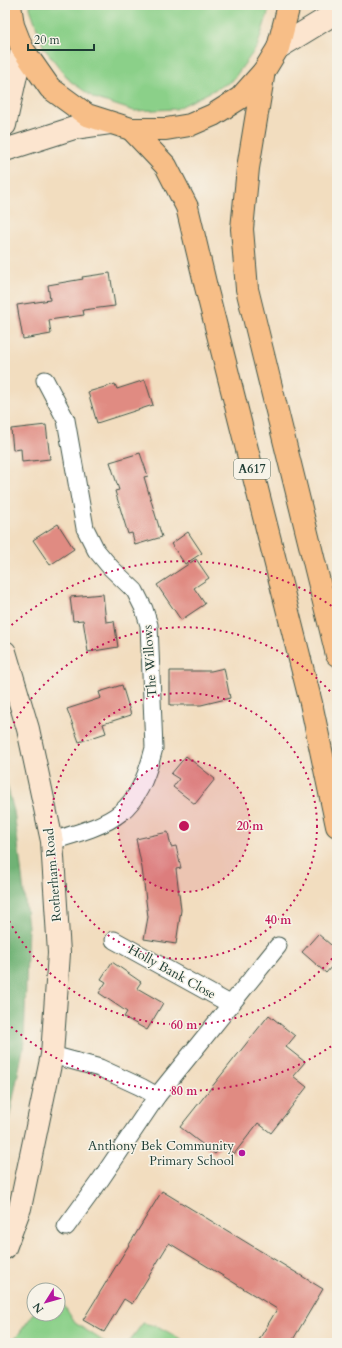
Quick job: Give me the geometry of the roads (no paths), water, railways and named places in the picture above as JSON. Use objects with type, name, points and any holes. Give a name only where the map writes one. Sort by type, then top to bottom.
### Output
[{"type":"highway","points":[[10,5],[13,25],[22,48],[50,88],[87,115],[131,129],[166,129],[190,125],[212,115],[240,98],[264,71],[278,48],[289,5]]},
{"type":"highway","name":"A617","points":[[264,71],[248,168],[242,229],[247,289],[337,655]]},
{"type":"highway","name":"A617","points":[[131,129],[166,166],[187,207],[206,288],[312,703],[337,826]]},
{"type":"main road","points":[[278,48],[337,12]]},
{"type":"main road","points":[[5,126],[22,48]]},
{"type":"main road","points":[[5,150],[74,128],[110,122]]},
{"type":"main road","name":"Rotherham Road","points":[[5,652],[28,729],[52,841],[59,954],[52,1055],[20,1208],[5,1248]]},
{"type":"street","name":"The Willows","points":[[45,380],[66,420],[84,528],[96,550],[111,568],[135,591],[144,609],[149,625],[154,748],[150,766],[142,786],[133,801],[121,814],[102,825],[52,841]]},
{"type":"street","name":"Holly Bank Close","points":[[114,940],[230,1004]]},
{"type":"street","points":[[66,1227],[101,1179],[157,1096],[278,946]]},
{"type":"street","points":[[52,1055],[100,1068],[157,1096]]},
{"type":"place","name":"Anthony Bek Community Primary School","points":[[242,1153]]}]
